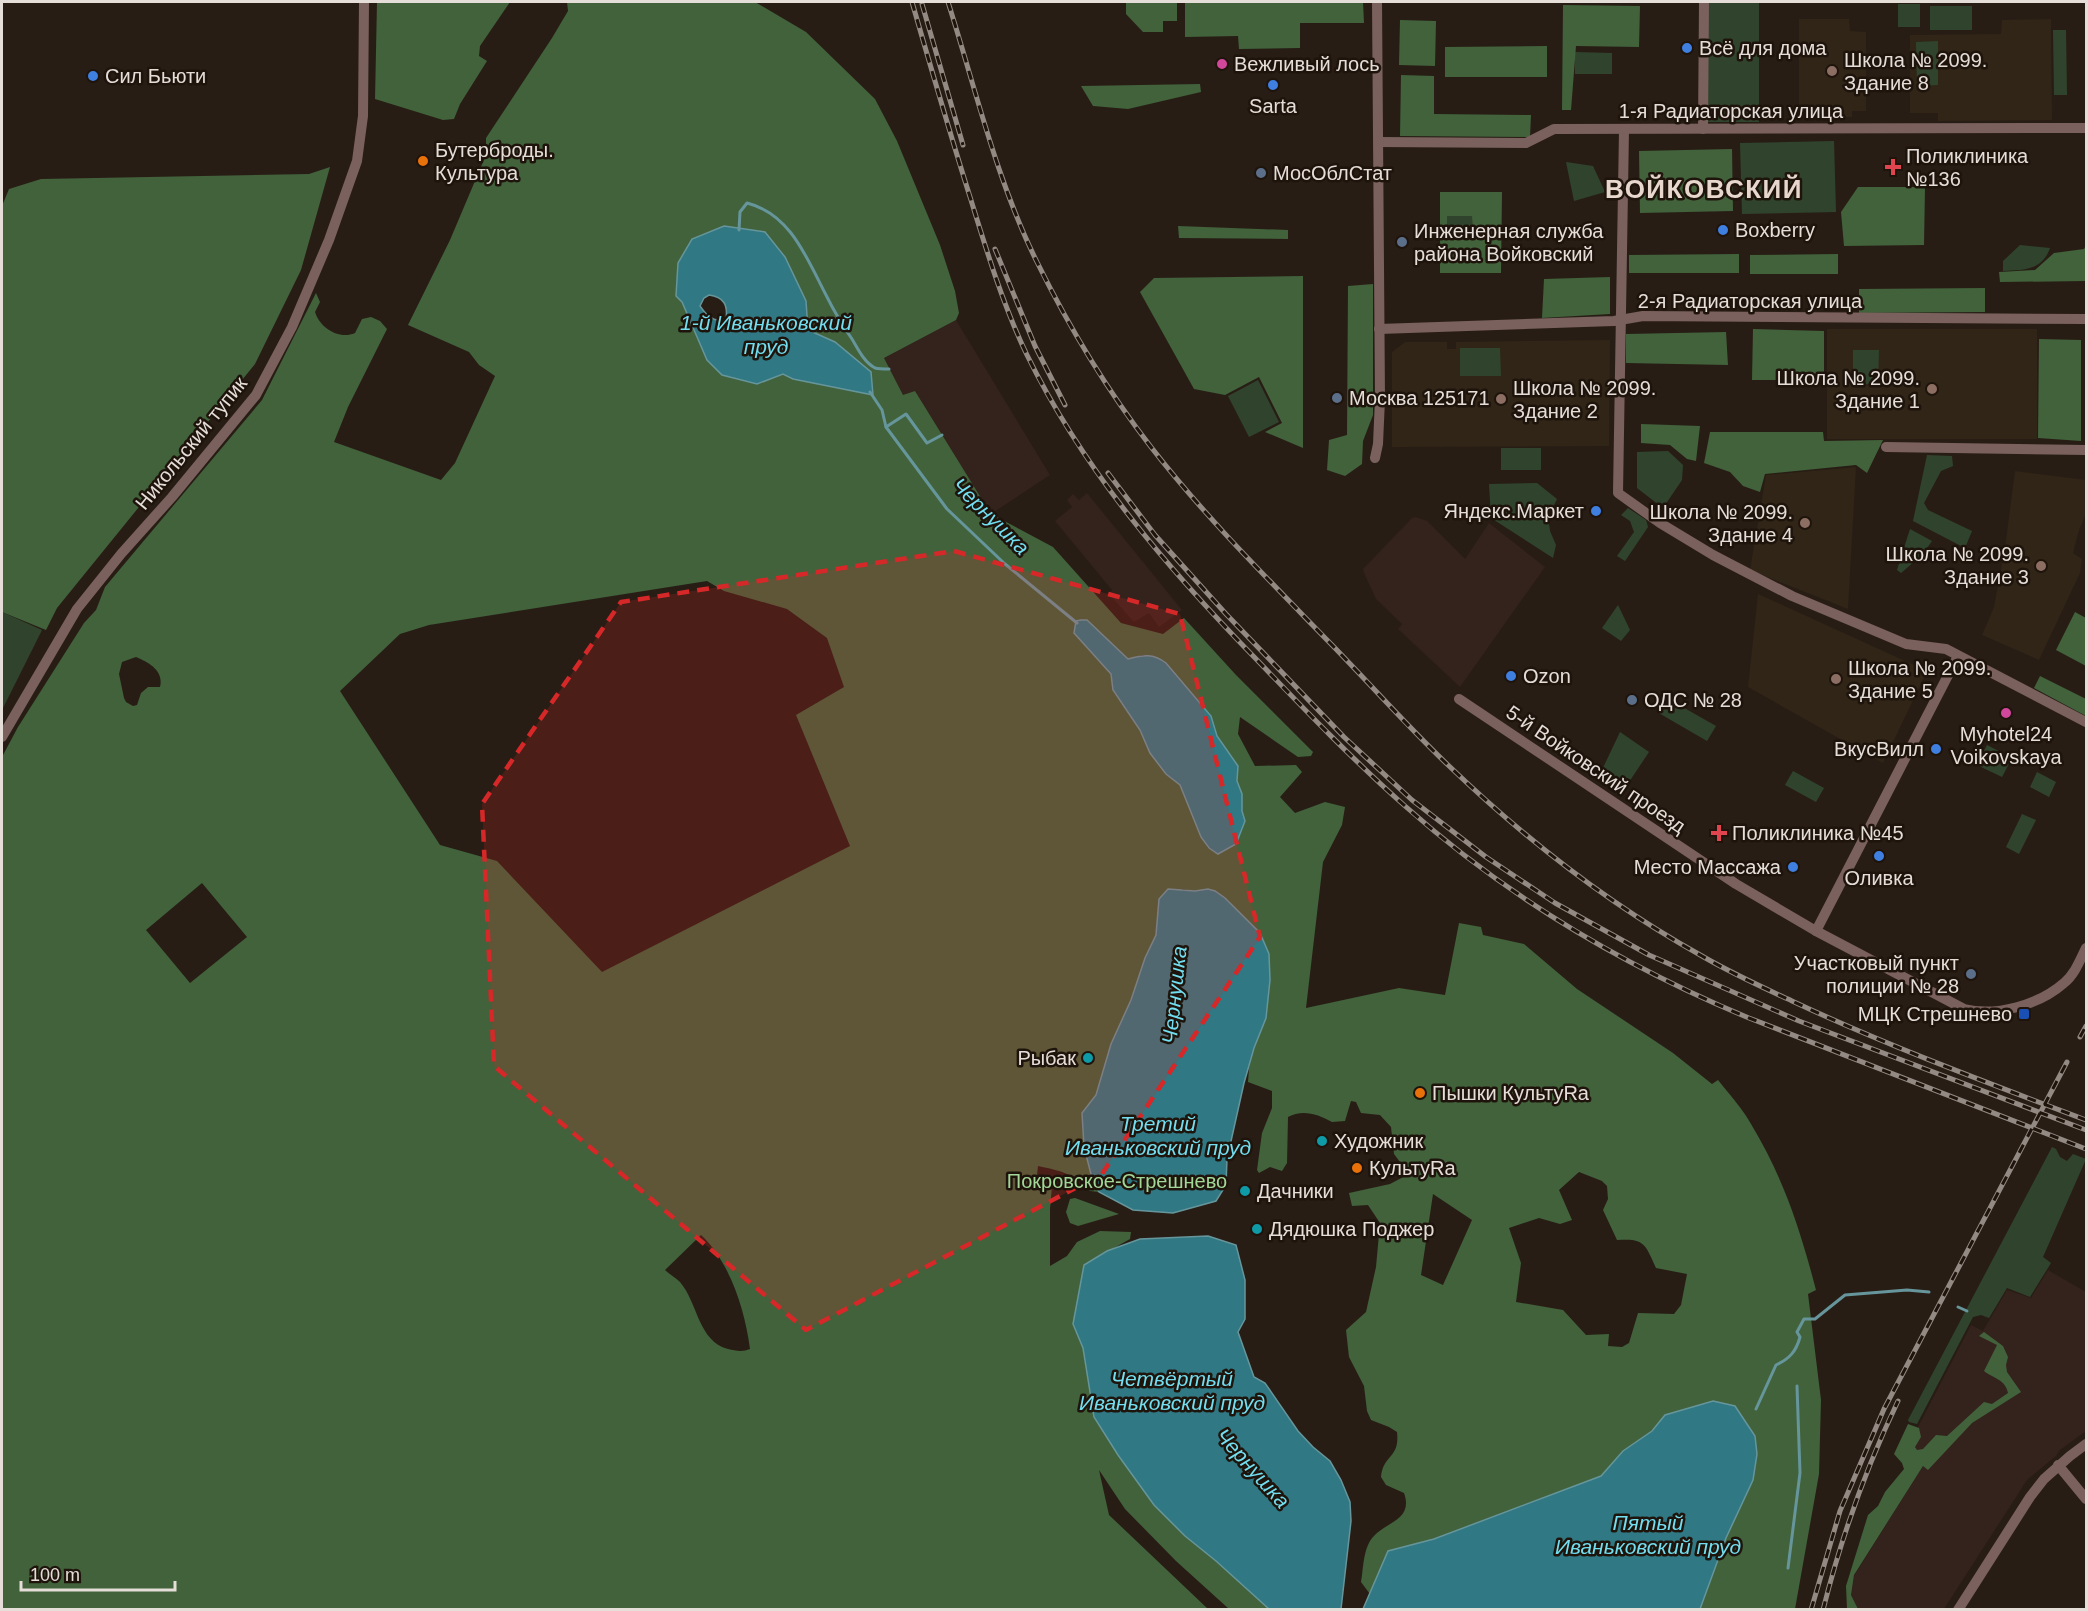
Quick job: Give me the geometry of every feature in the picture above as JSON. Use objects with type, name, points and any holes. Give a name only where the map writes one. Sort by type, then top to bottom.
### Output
[{"type":"street","name":"Никольский тупик","points":[[2,737],[77,609],[256,395],[292,327],[329,240],[357,161],[363,116],[364,2]]},
{"type":"street","points":[[1376,458],[1380,399],[1377,2]]},
{"type":"street","points":[[1703,129],[1704,2]]},
{"type":"street","name":"1-я Радиаторская улица","points":[[1379,142],[1526,142],[1554,129],[2086,128]]},
{"type":"street","points":[[1624,130],[1618,493],[1668,529],[1738,570],[1792,596],[1906,644],[1946,649],[2086,722]]},
{"type":"street","name":"2-я Радиаторская улица","points":[[1379,329],[1621,321],[1643,316],[2086,319]]},
{"type":"street","points":[[1886,447],[2086,450]]},
{"type":"street","points":[[1816,931],[1958,656]]},
{"type":"street","name":"5-й Войковский проезд","points":[[1459,699],[1736,884],[1816,931],[1948,1001],[1974,1012],[1996,1011],[2023,1005],[2042,997],[2066,983],[2076,970],[2086,948]]},
{"type":"street","points":[[1958,1610],[2030,1497],[2044,1479],[2086,1444]]},
{"type":"street","points":[[2058,1466],[2086,1499]]},
{"type":"highlighted area","points":[[954,551],[1180,614],[1260,937],[1102,1174],[806,1330],[494,1066],[482,804],[621,602]]},
{"type":"shaded area","name":"Школа № 2099. Здание 8","points":[[1799,19],[1849,19],[1850,31],[1866,32],[1866,111],[1852,111],[1852,117],[1799,117]]},
{"type":"shaded area","points":[[2051,19],[2052,120],[1938,121],[1938,113],[1910,113],[1910,35],[2001,34],[2002,20]]},
{"type":"shaded area","points":[[956,320],[1050,475],[991,514],[915,391],[903,396],[884,358]]},
{"type":"shaded area","name":"Школа № 2099. Здание 1","points":[[1827,329],[2037,329],[2037,439],[1827,439]]},
{"type":"shaded area","name":"Школа № 2099. Здание 2","points":[[1610,340],[1609,446],[1392,447],[1392,352],[1405,342],[1447,342],[1447,349],[1456,349],[1456,342]]},
{"type":"shaded area","name":"Школа № 2099. Здание 4","points":[[1856,467],[1848,609],[1750,570],[1766,475]]},
{"type":"shaded area","name":"Школа № 2099. Здание 3","points":[[2015,471],[2086,480],[2086,514],[2073,553],[2082,559],[2080,573],[2039,660],[1982,635],[1994,607],[2005,548]]},
{"type":"shaded area","points":[[1087,493],[1182,610],[1159,627],[1149,613],[1134,622],[1109,594],[1112,590],[1055,521],[1072,507],[1067,500],[1073,494],[1079,500]]},
{"type":"shaded area","points":[[1412,518],[1427,521],[1465,559],[1489,523],[1545,567],[1460,687],[1398,629],[1402,624],[1376,599],[1364,573],[1363,569]]},
{"type":"shaded area","name":"Школа № 2099. Здание 5","points":[[1758,594],[1927,671],[1883,763],[1748,687]]},
{"type":"shaded area","points":[[2048,1270],[2086,1292],[2086,1431],[2060,1450],[2027,1480],[1944,1609],[1858,1609],[1851,1595],[1854,1576],[1923,1466],[1905,1452],[1971,1325],[1983,1331],[2007,1290],[2031,1298]]},
{"type":"green space","points":[[377,2],[510,2],[480,46],[479,56],[487,61],[460,104],[454,119],[443,120],[375,99]]},
{"type":"green space","name":"Покровское-Стрешнево","points":[[567,2],[755,2],[806,32],[875,99],[897,141],[940,245],[955,291],[959,313],[956,320],[884,358],[903,395],[915,391],[991,514],[1053,547],[1121,623],[1163,634],[1184,618],[1236,675],[1313,752],[1311,756],[1298,757],[1240,717],[1238,734],[1255,766],[1296,765],[1302,772],[1280,797],[1295,813],[1325,802],[1345,807],[1342,825],[1323,862],[1306,1008],[1399,988],[1445,995],[1459,923],[1481,927],[1483,935],[1524,944],[1577,989],[1673,1053],[1712,1084],[1718,1080],[1740,1107],[1763,1144],[1782,1185],[1804,1246],[1816,1290],[1808,1294],[1821,1400],[1819,1474],[1795,1609],[1700,1609],[1726,1538],[1755,1436],[1735,1406],[1665,1415],[1652,1431],[1623,1451],[1601,1476],[1434,1539],[1388,1551],[1370,1594],[1361,1582],[1368,1545],[1379,1531],[1400,1517],[1406,1503],[1404,1493],[1386,1485],[1381,1477],[1385,1464],[1396,1447],[1397,1432],[1371,1420],[1367,1411],[1364,1386],[1349,1357],[1346,1330],[1366,1312],[1376,1267],[1380,1223],[1368,1205],[1352,1206],[1349,1193],[1390,1184],[1409,1174],[1394,1154],[1391,1127],[1380,1115],[1361,1113],[1356,1102],[1351,1101],[1345,1121],[1332,1122],[1304,1113],[1288,1117],[1287,1163],[1282,1171],[1270,1167],[1259,1173],[1257,1170],[1262,1133],[1272,1108],[1272,1091],[1248,1082],[1249,1068],[1270,980],[1260,933],[1215,891],[1182,889],[1145,958],[1131,1000],[1111,1044],[1096,1095],[1082,1113],[1084,1147],[1093,1182],[1099,1192],[1090,1191],[1072,1176],[1053,1169],[1038,1166],[1037,1175],[1052,1186],[1050,1266],[1067,1256],[1077,1242],[1100,1231],[1131,1232],[1130,1239],[1084,1265],[1073,1324],[1083,1348],[1094,1417],[1154,1505],[1185,1536],[1269,1609],[1229,1609],[1176,1561],[1125,1509],[1099,1470],[1109,1515],[1208,1609],[2,1610],[2,757],[18,727],[84,623],[96,610],[105,587],[262,400],[316,293],[320,302],[315,312],[317,318],[331,331],[343,335],[355,333],[362,319],[371,317],[380,321],[387,329],[348,407],[334,442],[441,480],[455,463],[495,376],[479,365],[469,352],[408,325],[450,240],[486,155],[486,138],[568,11]],"holes":[[[785,257],[806,301],[808,330],[835,342],[872,395],[793,379],[783,374],[757,384],[722,375],[707,360],[682,301]],[[707,581],[724,591],[787,609],[827,638],[844,687],[796,715],[850,846],[602,972],[497,861],[440,845],[340,691],[400,634],[429,625]],[[1087,620],[1128,659],[1143,655],[1166,664],[1211,716],[1217,736],[1238,766],[1237,781],[1242,794],[1242,811],[1245,821],[1218,854],[1208,848],[1201,837],[1180,785],[1166,774],[1150,753],[1140,730],[1113,691],[1111,674]],[[136,657],[155,668],[160,676],[160,687],[148,687],[141,693],[137,705],[133,706],[124,698],[119,674],[122,662]],[[202,883],[247,937],[190,983],[146,930]],[[1579,1172],[1602,1181],[1607,1186],[1608,1199],[1603,1210],[1617,1240],[1633,1240],[1643,1244],[1656,1268],[1687,1274],[1681,1305],[1674,1314],[1638,1313],[1629,1343],[1622,1347],[1608,1346],[1609,1334],[1586,1335],[1563,1310],[1516,1302],[1521,1263],[1509,1228],[1539,1218],[1560,1224],[1572,1220],[1559,1190]],[[1433,1194],[1472,1220],[1443,1285],[1421,1275]],[[701,1235],[728,1273],[740,1303],[750,1349],[745,1351],[728,1349],[718,1345],[710,1338],[680,1282],[665,1270]]]},
{"type":"green space","points":[[1126,2],[1177,2],[1177,21],[1163,21],[1163,32],[1143,32],[1126,14]]},
{"type":"green space","points":[[1185,2],[1363,2],[1364,23],[1300,23],[1300,48],[1239,49],[1238,36],[1185,37]]},
{"type":"green space","points":[[1707,2],[1759,2],[1759,122],[1707,122]]},
{"type":"green space","points":[[1898,4],[1920,4],[1920,27],[1898,27]]},
{"type":"green space","points":[[1563,5],[1640,6],[1639,47],[1576,46],[1571,110],[1562,110]]},
{"type":"green space","points":[[1930,6],[1972,6],[1972,30],[1930,30]]},
{"type":"green space","points":[[1400,20],[1436,21],[1435,66],[1399,65]]},
{"type":"green space","points":[[2053,30],[2066,30],[2067,95],[2054,95]]},
{"type":"green space","points":[[1938,41],[1938,85],[1917,86],[1916,42]]},
{"type":"green space","points":[[1547,46],[1547,77],[1445,77],[1445,47]]},
{"type":"green space","points":[[1575,52],[1612,53],[1612,74],[1575,74]]},
{"type":"green space","points":[[1401,75],[1434,76],[1434,114],[1531,115],[1530,137],[1400,136]]},
{"type":"green space","points":[[1200,84],[1201,92],[1128,109],[1093,106],[1081,86]]},
{"type":"green space","points":[[1834,141],[1836,212],[1742,214],[1740,143]]},
{"type":"green space","points":[[1732,149],[1733,211],[1640,213],[1639,151]]},
{"type":"green space","points":[[1566,162],[1593,166],[1605,192],[1574,201]]},
{"type":"green space","points":[[330,167],[301,270],[255,364],[57,608],[46,630],[2,612],[2,206],[9,189],[41,179],[309,174]]},
{"type":"green space","points":[[1858,187],[1925,187],[1924,245],[1844,246],[1841,212]]},
{"type":"green space","points":[[1440,192],[1502,192],[1501,273],[1440,273]],"holes":[[[1447,216],[1472,216],[1473,240],[1447,240]]]},
{"type":"green space","points":[[1447,216],[1472,216],[1473,240],[1447,240]]},
{"type":"green space","points":[[1178,226],[1288,230],[1288,239],[1179,238]]},
{"type":"green space","points":[[2020,245],[2050,248],[2047,256],[2031,268],[2003,271],[2003,261]]},
{"type":"green space","points":[[2086,245],[2086,281],[2000,282],[1999,272],[2035,270],[2054,253],[2084,249]]},
{"type":"green space","points":[[1739,254],[1739,273],[1629,273],[1629,255]]},
{"type":"green space","points":[[1838,254],[1838,274],[1750,274],[1750,255]]},
{"type":"green space","points":[[1303,276],[1303,448],[1265,432],[1282,423],[1259,377],[1225,395],[1194,389],[1140,292],[1154,278]]},
{"type":"green space","points":[[1610,277],[1610,314],[1542,318],[1544,279]]},
{"type":"green space","points":[[1373,284],[1373,415],[1363,441],[1362,464],[1345,476],[1327,470],[1329,440],[1347,435],[1348,286]]},
{"type":"green space","points":[[1985,288],[1985,312],[1859,313],[1859,289]]},
{"type":"green space","points":[[1753,329],[1824,331],[1824,375],[1795,380],[1752,380]]},
{"type":"green space","points":[[1726,332],[1728,365],[1626,363],[1626,334]]},
{"type":"green space","points":[[2039,339],[2081,340],[2081,441],[2038,438]]},
{"type":"green space","points":[[1460,348],[1500,348],[1501,376],[1460,376]]},
{"type":"green space","points":[[1853,350],[1879,350],[1878,384],[1853,384]]},
{"type":"green space","points":[[1258,380],[1279,422],[1249,437],[1228,396]]},
{"type":"green space","points":[[1641,424],[1700,426],[1696,461],[1687,459],[1670,445],[1641,443]]},
{"type":"green space","points":[[1710,432],[1823,432],[1824,441],[1883,440],[1867,473],[1856,465],[1765,474],[1760,492],[1743,486],[1730,472],[1704,463]]},
{"type":"green space","points":[[1501,448],[1541,448],[1541,470],[1501,470]]},
{"type":"green space","points":[[1668,451],[1683,465],[1682,480],[1663,508],[1637,488],[1637,452]]},
{"type":"green space","points":[[1927,455],[1952,456],[1953,466],[1941,471],[1924,503],[1928,510],[1972,531],[1965,548],[1913,521]]},
{"type":"green space","points":[[1537,483],[1557,499],[1548,517],[1550,531],[1556,545],[1553,558],[1491,518],[1489,484]]},
{"type":"green space","points":[[1628,508],[1646,520],[1648,527],[1625,561],[1617,556],[1634,532],[1630,521],[1621,515]]},
{"type":"green space","points":[[1910,529],[1932,541],[1922,555],[1901,573],[1897,570]]},
{"type":"green space","points":[[1618,605],[1630,630],[1621,641],[1602,628]]},
{"type":"green space","points":[[2,612],[42,630],[2,710]]},
{"type":"green space","points":[[2075,612],[2086,618],[2086,666],[2056,650]]},
{"type":"green space","points":[[2040,676],[2086,699],[2086,716],[2034,688]]},
{"type":"green space","points":[[1665,697],[1716,726],[1707,741],[1657,712]]},
{"type":"green space","points":[[1620,732],[1649,752],[1625,788],[1601,772]]},
{"type":"green space","points":[[1987,745],[2012,758],[2002,777],[1977,765]]},
{"type":"green space","points":[[1793,771],[1824,788],[1816,802],[1785,785]]},
{"type":"green space","points":[[2037,772],[2056,782],[2049,797],[2030,787]]},
{"type":"green space","points":[[2022,814],[2036,820],[2019,854],[2006,847]]},
{"type":"green space","points":[[2052,1147],[2056,1149],[2060,1157],[2067,1161],[2073,1154],[2086,1159],[2043,1257],[2051,1263],[2030,1297],[2007,1288],[1989,1318],[1981,1315],[1973,1317],[1917,1424],[1909,1422],[1908,1420]]},
{"type":"green space","points":[[1075,1198],[1119,1214],[1078,1226],[1070,1223],[1066,1212],[1070,1199]]},
{"type":"green space","points":[[1984,1332],[2003,1346],[2008,1357],[2007,1372],[2021,1392],[1972,1423],[1928,1470],[1923,1466],[1854,1575],[1851,1595],[1858,1609],[1847,1609],[1846,1586],[1868,1515],[1878,1506],[1885,1492],[1904,1469],[1894,1454],[1908,1424],[1919,1428],[1921,1437],[1915,1447],[1917,1450],[1923,1449],[1936,1435],[1947,1436],[1984,1402],[1992,1404],[2008,1393],[2002,1382],[1984,1371],[1997,1345],[1979,1336]]},
{"type":"water","name":"1-й Иваньковский пруд","points":[[724,226],[765,232],[785,257],[806,301],[808,330],[835,342],[871,372],[873,395],[793,379],[783,374],[757,384],[722,375],[707,360],[682,302],[676,296],[678,263],[692,239]],"holes":[[[709,295],[724,302],[726,319],[711,318],[700,306],[704,298]]]},
{"type":"water","points":[[1087,620],[1128,659],[1148,656],[1166,663],[1211,716],[1217,736],[1238,766],[1237,781],[1242,794],[1242,811],[1245,821],[1236,844],[1218,854],[1209,848],[1201,837],[1180,785],[1166,774],[1150,753],[1140,730],[1113,690],[1111,674],[1074,633],[1076,621]]},
{"type":"water","name":"Третий Иваньковский пруд","points":[[1168,889],[1195,891],[1208,889],[1225,898],[1260,933],[1269,954],[1270,980],[1266,1018],[1244,1083],[1227,1159],[1226,1185],[1216,1201],[1173,1213],[1133,1210],[1099,1192],[1093,1182],[1084,1147],[1082,1113],[1096,1095],[1111,1044],[1156,935],[1159,899]]},
{"type":"water","name":"Четвёртый Иваньковский пруд","points":[[1208,1236],[1236,1245],[1245,1280],[1245,1319],[1238,1332],[1254,1377],[1265,1383],[1298,1431],[1330,1461],[1350,1502],[1351,1521],[1341,1609],[1269,1609],[1185,1536],[1154,1505],[1094,1417],[1083,1348],[1073,1324],[1084,1265],[1107,1251],[1140,1239]]},
{"type":"water","name":"Пятый Иваньковский пруд","points":[[1713,1401],[1735,1406],[1755,1436],[1757,1454],[1753,1480],[1726,1538],[1700,1609],[1363,1609],[1388,1551],[1434,1539],[1601,1476],[1623,1451],[1652,1431],[1665,1415]]},
{"type":"waterway","points":[[739,230],[740,212],[747,203],[762,209],[786,227],[804,253],[838,318],[864,359],[875,368],[889,369]]},
{"type":"waterway","name":"Чернушка","points":[[870,392],[882,410],[886,427],[947,509],[1005,564],[1077,623]]},
{"type":"waterway","points":[[886,427],[906,414],[927,443],[942,435]]},
{"type":"waterway","points":[[1756,1409],[1776,1365],[1794,1351],[1800,1337],[1797,1332],[1804,1319],[1815,1319],[1845,1295],[1907,1290],[1929,1292]]},
{"type":"waterway","points":[[1958,1307],[1967,1311]]},
{"type":"waterway","points":[[1788,1568],[1800,1473],[1797,1386]]},
{"type":"railway","points":[[912,2],[996,278],[1018,336],[1050,398],[1101,479],[1160,554],[1225,626],[1348,753],[1405,806],[1484,870],[1525,899],[1612,952],[1702,998],[1749,1018],[2086,1149]]},
{"type":"railway","points":[[948,2],[998,166],[1023,231],[1062,310],[1104,381],[1151,447],[1216,524],[1433,751],[1477,792],[1569,869],[1634,915],[1713,962],[1828,1018],[1938,1064],[2086,1120]]},
{"type":"railway","points":[[922,4],[963,145]]},
{"type":"railway","points":[[995,249],[1035,346],[1065,405]]},
{"type":"railway","points":[[1108,473],[1155,535],[1226,614],[1344,737],[1412,800],[1486,857],[1555,903],[1649,955],[1799,1021],[2086,1130]]},
{"type":"railway","points":[[2080,1037],[2086,1026]]},
{"type":"railway","points":[[1811,1610],[1840,1511],[1884,1409],[2067,1062]]},
{"type":"railway","points":[[1823,1610],[1855,1504],[1898,1401]]},
{"type":"place","name":"Всё для дома","points":[[1687,48]]},
{"type":"place","name":"Вежливый лось","points":[[1222,64]]},
{"type":"place","name":"Школа № 2099. Здание 8","points":[[1832,71]]},
{"type":"place","name":"Сил Бьюти","points":[[93,76]]},
{"type":"place","name":"Sarta","points":[[1273,85]]},
{"type":"place","name":"Бутерброды. Культура","points":[[423,161]]},
{"type":"place","name":"Поликлиника №136","points":[[1893,167]]},
{"type":"place","name":"МосОблСтат","points":[[1261,173]]},
{"type":"place","name":"Boxberry","points":[[1723,230]]},
{"type":"place","name":"Инженерная служба района Войковский","points":[[1402,242]]},
{"type":"place","name":"Школа № 2099. Здание 1","points":[[1932,389]]},
{"type":"place","name":"Москва 125171","points":[[1337,398]]},
{"type":"place","name":"Школа № 2099. Здание 2","points":[[1501,399]]},
{"type":"place","name":"Яндекс.Маркет","points":[[1596,511]]},
{"type":"place","name":"Школа № 2099. Здание 4","points":[[1805,523]]},
{"type":"place","name":"Школа № 2099. Здание 3","points":[[2041,566]]},
{"type":"place","name":"Ozon","points":[[1511,676]]},
{"type":"place","name":"Школа № 2099. Здание 5","points":[[1836,679]]},
{"type":"place","name":"ОДС № 28","points":[[1632,700]]},
{"type":"place","name":"Myhotel24 Voikovskaya","points":[[2006,713]]},
{"type":"place","name":"ВкусВилл","points":[[1936,749]]},
{"type":"place","name":"Поликлиника №45","points":[[1719,833]]},
{"type":"place","name":"Оливка","points":[[1879,856]]},
{"type":"place","name":"Место Массажа","points":[[1793,867]]},
{"type":"place","name":"Участковый пункт полиции № 28","points":[[1971,974]]},
{"type":"place","name":"МЦК Стрешнево","points":[[2024,1014]]},
{"type":"place","name":"Рыбак","points":[[1088,1058]]},
{"type":"place","name":"Пышки КультуRa","points":[[1420,1093]]},
{"type":"place","name":"Художник","points":[[1322,1141]]},
{"type":"place","name":"КультуRа","points":[[1357,1168]]},
{"type":"place","name":"Дачники","points":[[1245,1191]]},
{"type":"place","name":"Дядюшка Поджер","points":[[1257,1229]]},
{"type":"district","name":"ВОЙКОВСКИЙ","points":[[1704,189]]}]
